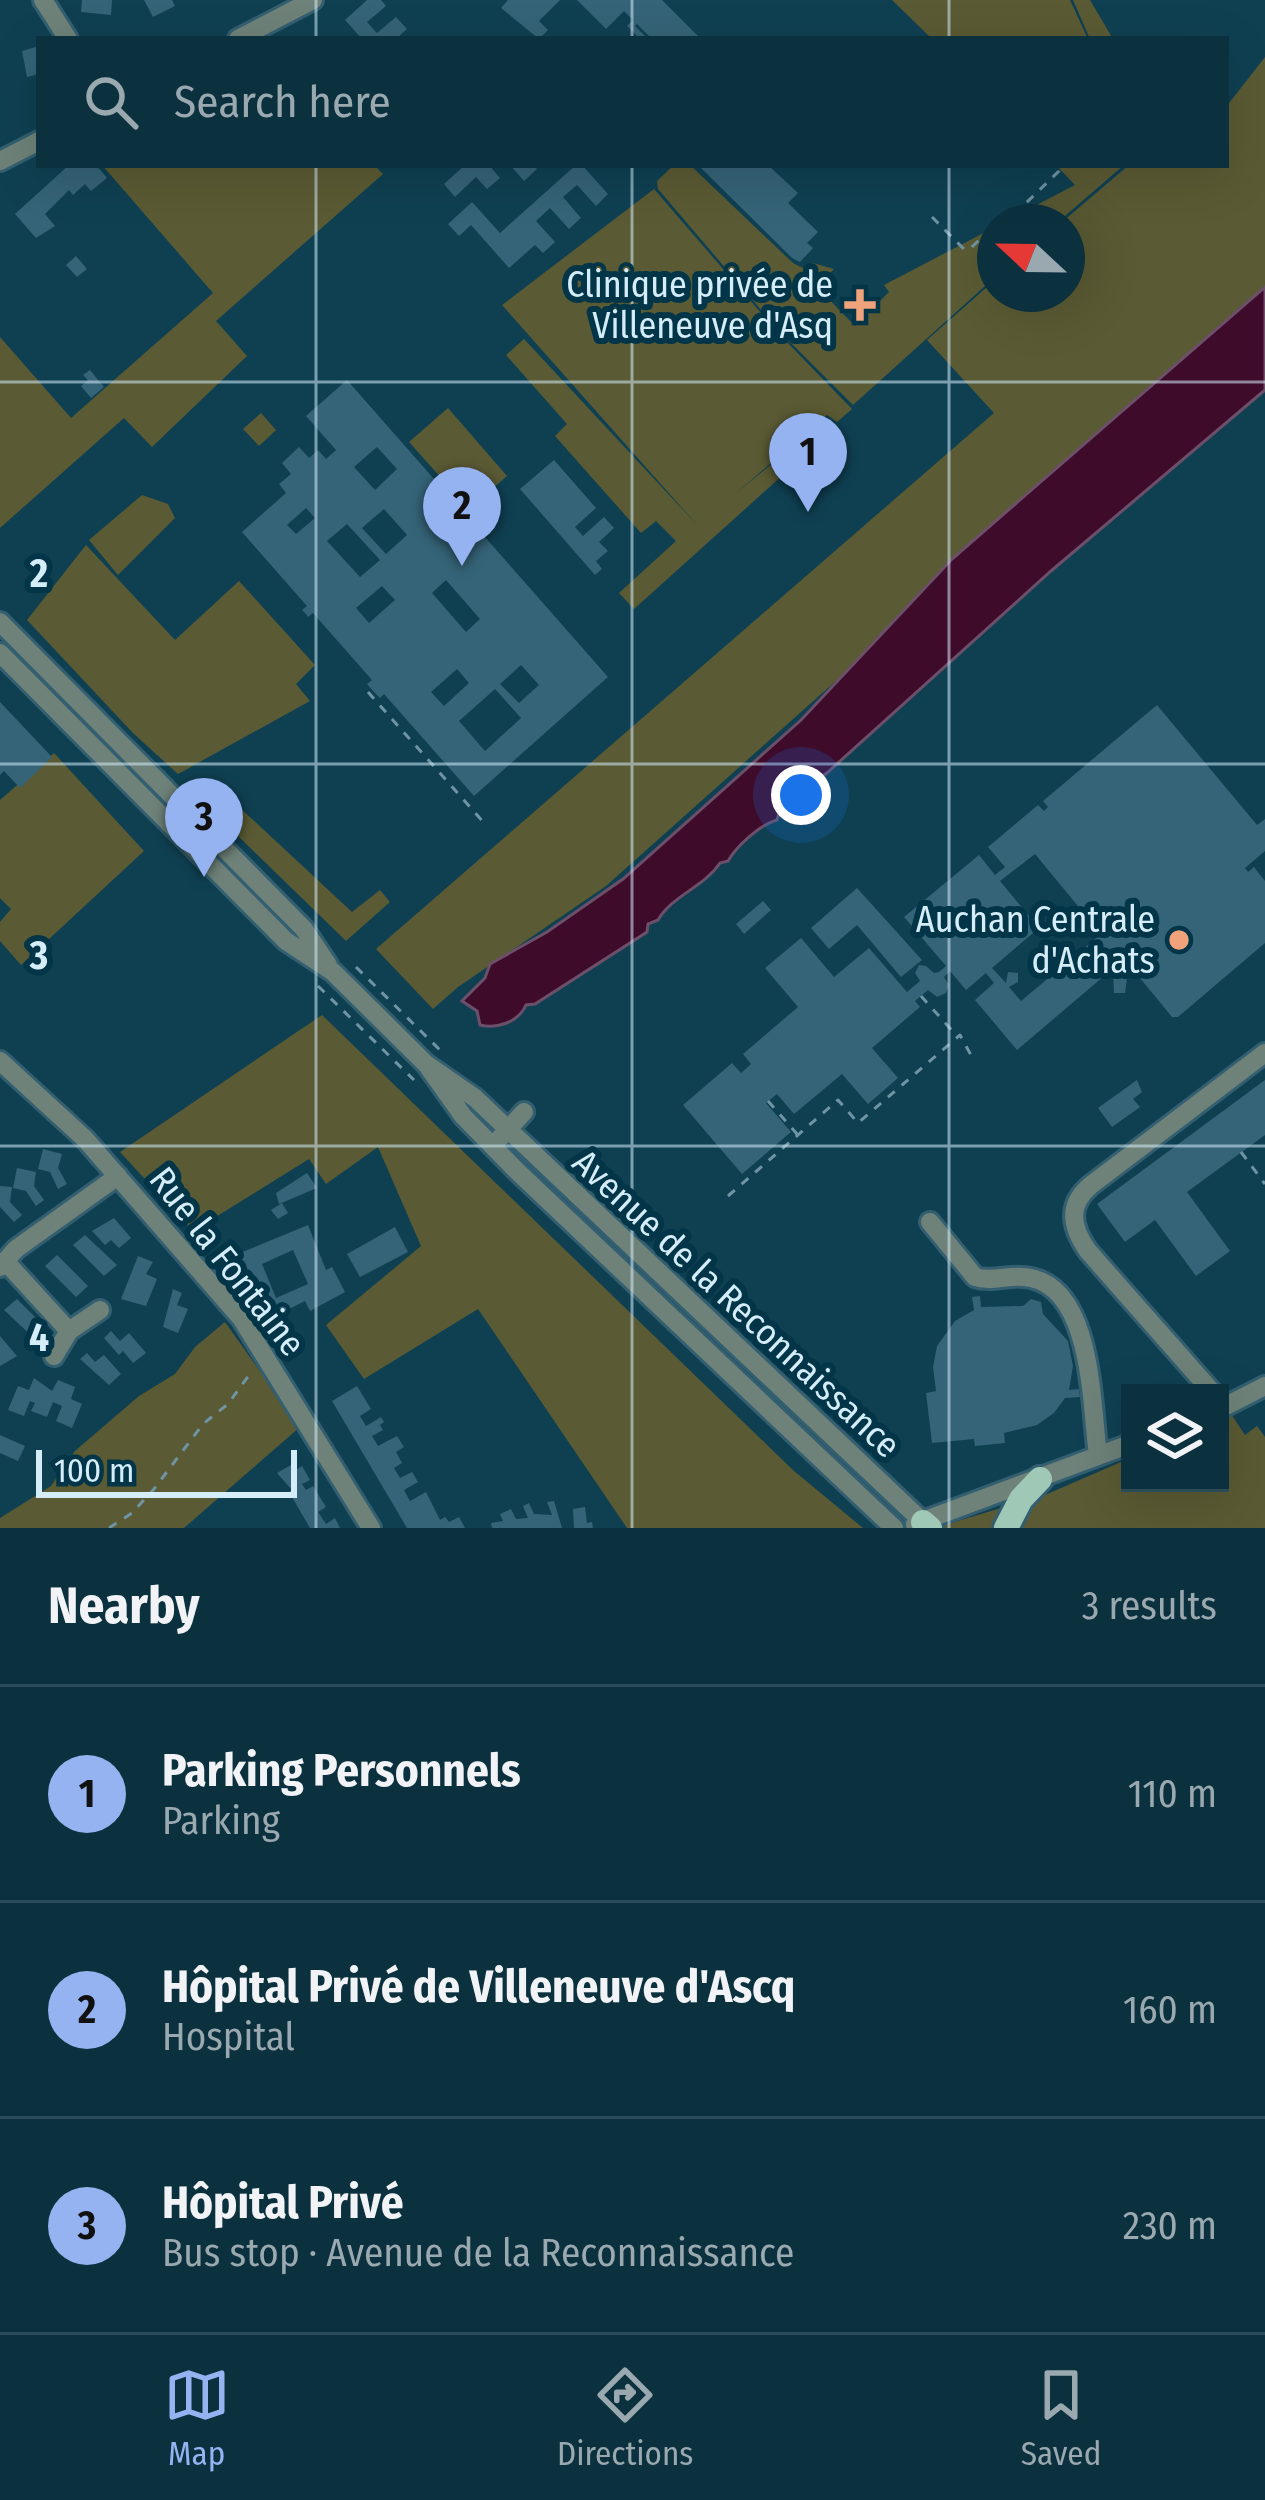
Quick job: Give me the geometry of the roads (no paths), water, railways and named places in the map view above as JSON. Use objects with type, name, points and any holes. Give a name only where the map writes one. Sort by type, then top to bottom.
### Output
[{"type":"main road","points":[[1006,1528],[1021,1499],[1040,1479]]},
{"type":"street","points":[[43,0],[66,36]]},
{"type":"street","points":[[244,36],[306,2]]},
{"type":"street","points":[[0,161],[36,143]]},
{"type":"street","name":"Avenue de la Reconnaissance","points":[[3,632],[304,928],[333,972]]},
{"type":"street","name":"Avenue de la Reconnaissance","points":[[0,653],[286,941],[333,972],[426,1064],[452,1103],[492,1145],[913,1526]]},
{"type":"street","points":[[154,810],[170,795]]},
{"type":"street","points":[[1203,1384],[1088,1251],[1076,1231],[1073,1210],[1078,1196],[1091,1185],[1265,1053]]},
{"type":"street","name":"Rue la Fontaine","points":[[0,1061],[118,1175],[241,1318],[371,1528]]},
{"type":"street","name":"Avenue de la Reconnaissance","points":[[426,1064],[463,1088],[913,1526]]},
{"type":"street","points":[[492,1145],[524,1112]]},
{"type":"street","points":[[69,1331],[2,1264],[118,1175]]},
{"type":"street","points":[[931,1222],[974,1277],[1032,1278],[1048,1283],[1065,1297],[1076,1318],[1084,1354],[1098,1456]]},
{"type":"street","points":[[55,1356],[69,1331],[100,1310]]},
{"type":"street","points":[[1229,1399],[1265,1386]]},
{"type":"street","points":[[913,1526],[1121,1447]]},
{"type":"place","name":"Clinique privée de Villeneuve d'Asq","points":[[860,305]]},
{"type":"place","name":"Parking Personnels","points":[[808,512]]},
{"type":"place","name":"Hôpital Privé de Villeneuve d'Ascq","points":[[462,566]]},
{"type":"place","name":"Hôpital Privé","points":[[204,877]]},
{"type":"place","name":"Auchan Centrale d'Achats","points":[[1179,940]]}]
